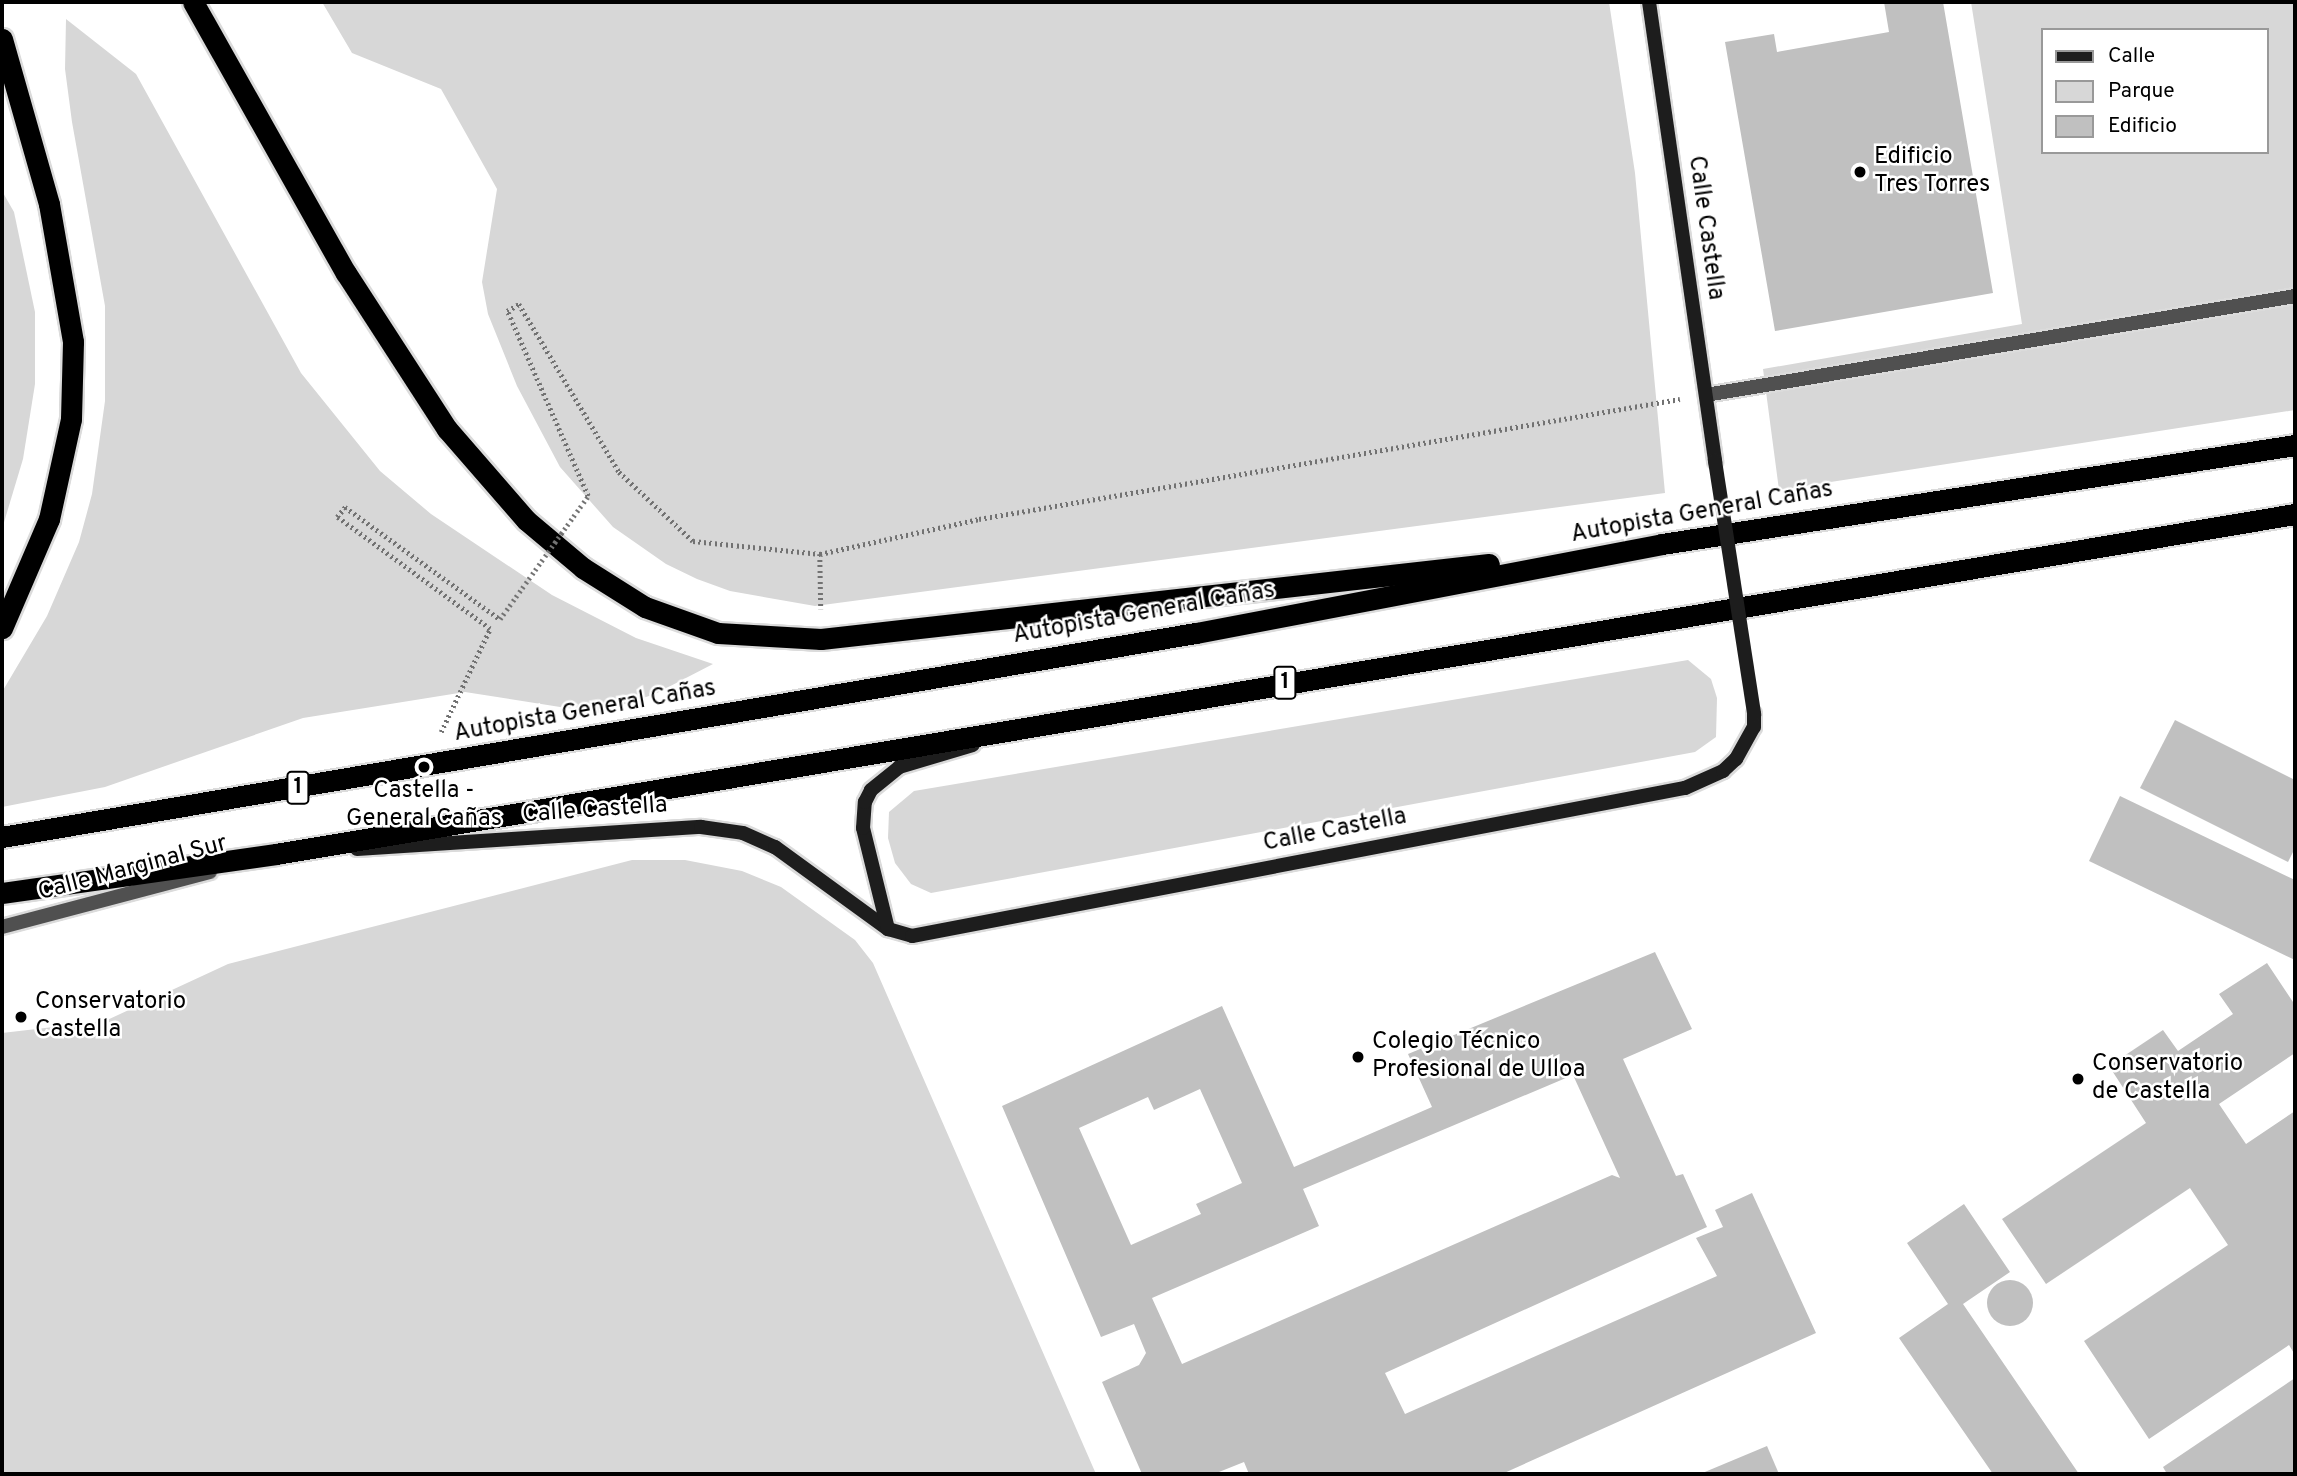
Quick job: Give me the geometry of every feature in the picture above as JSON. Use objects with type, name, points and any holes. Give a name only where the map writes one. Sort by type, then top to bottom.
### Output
[{"type":"highway","points":[[193,2],[346,273],[415,381],[470,458],[526,520],[583,568],[645,607],[718,633],[821,639],[1662,544]]},
{"type":"highway","points":[[2,39],[49,204],[73,342],[71,419],[52,509],[2,628]]},
{"type":"highway","name":"Autopista General Cañas","points":[[2,837],[1196,633],[1662,544],[2295,445]]},
{"type":"highway","name":"1","points":[[2,892],[276,854],[2295,514]]},
{"type":"street","name":"Calle Castella","points":[[276,854],[701,827],[743,833],[775,847],[888,929],[912,936],[942,933],[1685,788],[1724,771],[1736,760],[1754,727],[1754,714],[1649,2]]},
{"type":"street","points":[[1706,395],[2295,296]]},
{"type":"street","points":[[888,929],[863,828],[865,802],[871,790],[899,767],[1053,722]]},
{"type":"street","name":"Calle Marginal Sur","points":[[2,927],[276,854]]},
{"type":"path","points":[[424,767],[490,629],[337,517],[345,507],[499,619],[588,496],[507,311],[519,304],[619,472],[693,541],[820,554],[979,519],[1706,395]]},
{"type":"path","points":[[820,554],[821,639]]},
{"type":"green space","points":[[322,2],[1609,2],[1635,173],[1665,493],[815,606],[730,591],[697,579],[666,564],[613,527],[560,467],[517,386],[488,314],[482,282],[497,189],[441,89],[352,53]]},
{"type":"green space","points":[[1971,2],[2295,2],[2295,410],[1779,490],[1763,369],[2022,324]]},
{"type":"green space","points":[[66,19],[136,74],[301,373],[380,471],[431,514],[552,595],[636,638],[713,664],[655,694],[598,713],[465,692],[303,718],[105,787],[2,807],[2,692],[47,616],[79,542],[92,494],[105,401],[105,306],[72,122],[65,69]]},
{"type":"green space","points":[[2,191],[14,212],[35,312],[35,384],[23,459],[2,529]]},
{"type":"green space","points":[[1688,660],[1711,679],[1717,698],[1716,737],[1695,752],[931,893],[911,884],[895,863],[888,838],[889,812],[914,791]]},
{"type":"green space","points":[[632,860],[685,860],[742,871],[781,887],[855,940],[873,963],[1096,1474],[2,1474],[2,1033],[105,1021],[228,964]]},
{"type":"building","name":"Edificio Tres Torres","points":[[1884,2],[1943,2],[1993,293],[1775,331],[1725,42],[1774,34],[1777,52],[1889,32]]},
{"type":"building","points":[[2175,720],[2295,780],[2295,848],[2288,862],[2140,788]]},
{"type":"building","points":[[2120,796],[2295,880],[2295,960],[2089,861]]},
{"type":"building","points":[[1655,952],[1692,1029],[1623,1059],[1676,1176],[1683,1174],[1707,1227],[1385,1373],[1405,1414],[1717,1276],[1696,1238],[1723,1227],[1715,1210],[1752,1193],[1816,1333],[1502,1474],[1249,1474],[1244,1462],[1214,1474],[1142,1474],[1102,1382],[1139,1365],[1146,1353],[1134,1324],[1101,1337],[1002,1106],[1222,1006],[1294,1167],[1432,1107],[1408,1054]],"holes":[[[1573,1075],[1620,1178],[1612,1175],[1182,1364],[1152,1298],[1319,1226],[1303,1189]],[[1200,1089],[1242,1183],[1196,1204],[1201,1214],[1131,1245],[1079,1128],[1148,1097],[1154,1110]]]},
{"type":"building","points":[[2267,963],[2295,1005],[2295,1053],[2219,1104],[2246,1144],[2295,1111],[2295,1355],[2289,1345],[2149,1439],[2084,1341],[2228,1245],[2190,1188],[2046,1284],[2002,1219],[2146,1123],[2109,1066],[2163,1030],[2178,1051],[2233,1014],[2219,994]]},
{"type":"building","points":[[1964,1204],[2010,1272],[1963,1304],[2079,1474],[1993,1474],[1899,1338],[1948,1304],[1907,1243]]},
{"type":"building","points":[[2010,1280],[2026,1287],[2033,1303],[2026,1319],[2010,1326],[1994,1319],[1987,1303],[1994,1287]]},
{"type":"building","points":[[2295,1378],[2295,1474],[2167,1474],[2163,1467]]},
{"type":"building","points":[[1767,1446],[1779,1474],[1700,1474]]},
{"type":"place","name":"Edificio Tres Torres","points":[[1860,172]]},
{"type":"place","name":"Castella - General Cañas","points":[[424,767]]},
{"type":"place","name":"Conservatorio Castella","points":[[21,1017]]},
{"type":"place","name":"Colegio Técnico Profesional de Ulloa","points":[[1358,1057]]},
{"type":"place","name":"Conservatorio de Castella","points":[[2078,1079]]}]
